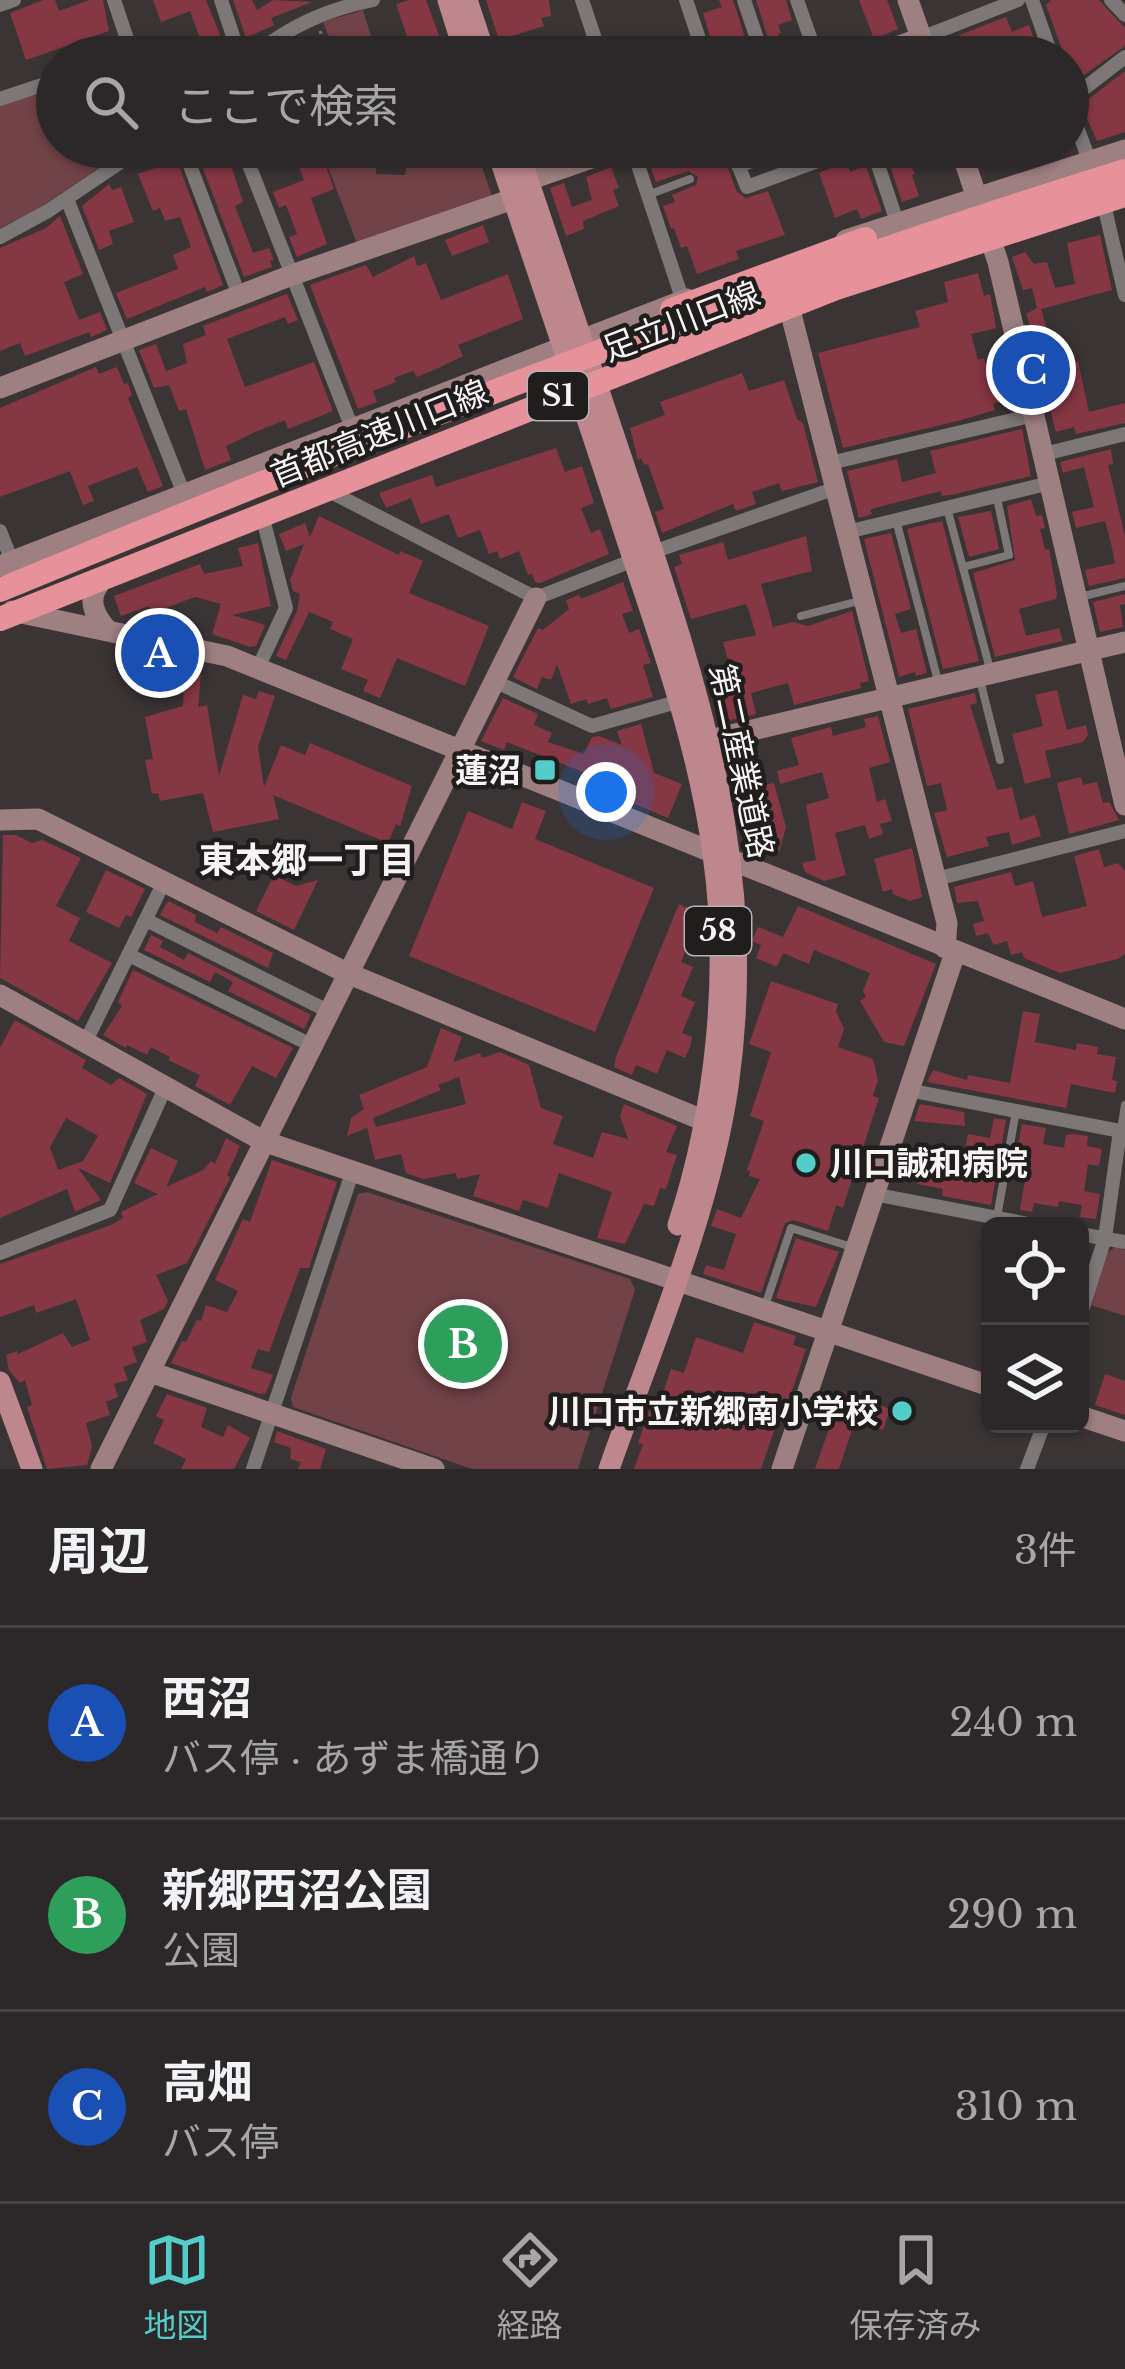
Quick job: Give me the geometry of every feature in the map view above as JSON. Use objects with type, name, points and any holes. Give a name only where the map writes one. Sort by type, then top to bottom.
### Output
[{"type":"highway","name":"首都高速川口線","points":[[1089,166],[1125,154]]},
{"type":"highway","name":"首都高速川口線","points":[[4,567],[732,286],[1082,168]]},
{"type":"highway","points":[[0,590],[968,220],[1125,171]]},
{"type":"highway","points":[[744,306],[1125,184]]},
{"type":"highway","name":"首都高速川口線","points":[[5,614],[836,288],[1118,203]]},
{"type":"highway","points":[[5,614],[289,481]]},
{"type":"main road","points":[[448,0],[459,36]]},
{"type":"main road","points":[[467,0],[479,36]]},
{"type":"main road","name":"第二産業道路","points":[[503,168],[581,367]]},
{"type":"main road","name":"第二産業道路","points":[[524,168],[581,367],[710,740],[739,973],[728,1087],[712,1166],[594,1469]]},
{"type":"main road","name":"第二産業道路","points":[[609,1469],[668,1279],[705,1120],[723,857],[643,556]]},
{"type":"main road","points":[[0,1382],[32,1469]]},
{"type":"street","points":[[0,5],[14,0]]},
{"type":"street","points":[[114,0],[125,36]]},
{"type":"street","points":[[221,0],[233,36]]},
{"type":"street","points":[[280,36],[334,4],[374,0]]},
{"type":"street","points":[[582,0],[594,36]]},
{"type":"street","points":[[686,0],[697,36]]},
{"type":"street","points":[[744,0],[756,36]]},
{"type":"street","points":[[797,0],[810,36]]},
{"type":"street","points":[[908,0],[921,36]]},
{"type":"street","points":[[948,36],[1018,0]]},
{"type":"street","points":[[1032,0],[1045,36]]},
{"type":"street","points":[[1111,0],[1125,15]]},
{"type":"street","points":[[1089,85],[1125,57]]},
{"type":"street","points":[[0,98],[36,87]]},
{"type":"street","name":"足立川口線","points":[[1089,160],[1125,154]]},
{"type":"street","points":[[0,237],[112,168]]},
{"type":"street","points":[[191,168],[239,295]]},
{"type":"street","points":[[250,168],[352,428]]},
{"type":"street","points":[[528,180],[564,168]]},
{"type":"street","points":[[636,168],[683,301]]},
{"type":"street","points":[[739,168],[747,187],[799,168]]},
{"type":"street","points":[[879,168],[898,223]]},
{"type":"street","points":[[967,168],[992,243],[1125,805]]},
{"type":"street","name":"足立川口線","points":[[5,614],[99,584],[331,492],[581,367],[683,301],[1063,168]]},
{"type":"street","points":[[67,199],[184,494]]},
{"type":"street","points":[[0,388],[292,275],[513,200]]},
{"type":"street","points":[[1118,203],[1125,295]]},
{"type":"street","name":"足立川口線","points":[[4,567],[352,428],[791,314],[1118,203]]},
{"type":"street","points":[[782,1469],[950,951],[947,923],[791,314]]},
{"type":"street","points":[[830,463],[1034,415]]},
{"type":"street","points":[[1044,454],[1125,434]]},
{"type":"street","points":[[847,532],[1050,483]]},
{"type":"street","points":[[101,1469],[536,598],[836,488]]},
{"type":"street","points":[[331,492],[536,598]]},
{"type":"street","points":[[258,668],[286,608],[263,519]]},
{"type":"street","points":[[0,531],[4,567]]},
{"type":"street","points":[[99,584],[93,607],[107,630]]},
{"type":"street","points":[[5,614],[196,648],[258,668],[1125,1018]]},
{"type":"street","points":[[710,740],[1125,642]]},
{"type":"street","points":[[494,681],[592,726],[680,701]]},
{"type":"street","points":[[0,820],[38,819],[347,973],[705,1120]]},
{"type":"street","points":[[936,879],[1125,831]]},
{"type":"street","points":[[86,1042],[164,882]]},
{"type":"street","points":[[146,920],[328,1011]]},
{"type":"street","points":[[129,955],[311,1045]]},
{"type":"street","points":[[0,994],[263,1141],[981,1383]]},
{"type":"street","points":[[0,1252],[110,1210],[166,1087]]},
{"type":"street","points":[[908,1090],[1123,1132],[1106,1238],[1089,1289]]},
{"type":"street","points":[[253,1469],[352,1173]]},
{"type":"street","points":[[873,1194],[992,1217]]},
{"type":"street","points":[[1089,1235],[1125,1242]]},
{"type":"street","points":[[150,1372],[269,1413],[388,1462],[434,1469]]},
{"type":"street","points":[[1089,1419],[1125,1431]]},
{"type":"street","points":[[1027,1469],[1041,1433]]},
{"type":"lane","points":[[648,195],[690,179]]},
{"type":"lane","points":[[963,566],[1009,555],[996,496]]},
{"type":"lane","points":[[947,508],[963,566],[1000,760]]},
{"type":"lane","points":[[896,520],[940,686]]},
{"type":"lane","points":[[1076,597],[1125,586]]},
{"type":"lane","points":[[801,616],[863,600]]},
{"type":"lane","points":[[1123,1132],[1125,1105]]},
{"type":"lane","points":[[997,1217],[1016,1111]]},
{"type":"lane","points":[[764,1310],[791,1228],[855,1249]]},
{"type":"path","points":[[318,24],[323,36]]},
{"type":"shaded area","points":[[363,10],[371,36],[329,36],[323,22]]},
{"type":"shaded area","points":[[36,95],[36,168],[99,168],[0,228],[0,106]]},
{"type":"shaded area","points":[[328,168],[376,168],[376,174],[405,175],[406,168],[482,168],[492,196],[358,246]]},
{"type":"shaded area","points":[[367,1192],[630,1279],[635,1290],[578,1469],[472,1469],[293,1407],[291,1398],[358,1194]]},
{"type":"shaded area","points":[[1115,1247],[1125,1250],[1125,1316],[1091,1305],[1106,1254]]},
{"type":"building","points":[[43,0],[55,0],[59,11],[103,0],[109,31],[95,36],[36,36],[36,57],[26,60],[10,13]]},
{"type":"building","points":[[153,0],[206,0],[220,36],[199,36],[190,11],[161,22]]},
{"type":"building","points":[[233,0],[252,0],[257,10],[273,0],[312,2],[271,18],[274,25],[245,36]]},
{"type":"building","points":[[426,0],[439,36],[407,36],[396,4]]},
{"type":"building","points":[[486,0],[549,0],[551,16],[541,18],[544,26],[498,36]]},
{"type":"building","points":[[719,0],[733,0],[744,36],[710,36],[703,13],[722,7]]},
{"type":"building","points":[[756,0],[786,0],[792,20],[778,25],[779,36],[767,36]]},
{"type":"building","points":[[859,0],[887,0],[898,29],[873,36]]},
{"type":"building","points":[[1051,0],[1099,0],[1125,28],[1125,46],[1089,71],[1089,36],[1057,36],[1046,5]]},
{"type":"building","points":[[1006,17],[1012,32],[1029,25],[1033,36],[957,36]]},
{"type":"building","points":[[1125,71],[1125,132],[1097,141],[1089,123],[1089,99]]},
{"type":"building","points":[[180,168],[223,285],[207,292],[205,287],[127,319],[116,293],[178,269],[173,255],[191,247],[180,217],[165,221],[160,208],[153,211],[138,174]]},
{"type":"building","points":[[203,168],[232,168],[243,202],[235,206],[253,253],[269,248],[274,260],[272,267],[244,277]]},
{"type":"building","points":[[299,168],[327,168],[334,189],[311,198],[327,244],[297,257],[289,237],[297,234],[286,205],[279,208],[273,192],[304,180]]},
{"type":"building","points":[[611,168],[619,206],[583,221],[584,229],[566,236],[550,188],[564,183],[572,207],[592,200],[586,177]]},
{"type":"building","points":[[651,168],[728,168],[737,192],[746,198],[768,191],[785,235],[736,251],[739,259],[697,274],[663,206],[675,202],[672,195],[696,185],[698,177],[688,171],[656,182]]},
{"type":"building","points":[[832,168],[849,168],[850,172],[867,168],[882,211],[861,219],[857,209],[835,218],[819,173]]},
{"type":"building","points":[[891,168],[912,168],[915,174],[919,196],[902,202]]},
{"type":"building","points":[[109,184],[112,190],[121,187],[134,222],[109,231],[113,244],[99,250],[82,206]]},
{"type":"building","points":[[60,216],[83,274],[64,282],[79,320],[100,312],[107,330],[25,356],[20,343],[0,351],[0,248],[46,228]]},
{"type":"building","points":[[483,225],[489,242],[452,256],[445,240]]},
{"type":"building","points":[[1100,235],[1112,290],[1041,309],[1057,365],[1078,361],[1089,412],[1125,403],[1125,423],[1076,434],[1074,427],[1056,432],[1026,314],[1037,308],[1032,288],[1023,290],[1012,257],[1025,252],[1034,264],[1047,262],[1055,288],[1075,284],[1067,243]]},
{"type":"building","points":[[414,256],[417,266],[426,263],[441,300],[508,274],[523,319],[458,345],[463,356],[434,370],[394,378],[396,382],[373,391],[377,402],[358,409],[310,285],[366,265],[373,277]]},
{"type":"building","points":[[978,273],[984,296],[990,294],[996,328],[971,334],[978,360],[984,358],[993,390],[1011,385],[1014,398],[993,404],[995,410],[954,422],[843,448],[818,353],[920,327],[915,311],[948,302],[944,282]]},
{"type":"building","points":[[287,294],[298,320],[288,324],[285,317],[227,339],[245,387],[314,362],[333,411],[288,429],[285,420],[253,433],[226,446],[231,460],[205,470],[186,409],[179,411],[169,385],[154,388],[139,350],[156,344],[166,371],[187,363],[183,344],[206,335],[203,326]]},
{"type":"building","points":[[96,367],[99,374],[117,367],[124,384],[128,383],[132,396],[128,398],[163,486],[148,492],[137,467],[88,486],[94,501],[83,505],[70,471],[0,497],[0,408]]},
{"type":"building","points":[[742,373],[749,391],[784,380],[797,419],[803,423],[818,482],[782,491],[779,483],[752,492],[756,504],[736,511],[733,504],[662,533],[655,512],[664,509],[648,464],[638,460],[630,428],[665,415],[660,402]]},
{"type":"building","points":[[1022,429],[1031,476],[951,495],[942,496],[941,491],[875,508],[859,518],[847,471],[897,459],[902,482],[936,473],[930,451]]},
{"type":"building","points":[[556,448],[565,472],[582,466],[594,503],[581,508],[591,533],[600,529],[609,554],[540,583],[528,575],[519,551],[500,559],[497,551],[489,554],[480,530],[458,538],[449,514],[421,524],[411,498],[386,508],[379,493],[432,475],[436,487]]},
{"type":"building","points":[[1111,449],[1113,464],[1108,465],[1125,536],[1125,578],[1089,586],[1085,570],[1115,563],[1111,543],[1105,521],[1076,528],[1072,512],[1094,507],[1084,467],[1063,473],[1060,462]]},
{"type":"building","points":[[1031,499],[1036,516],[1042,515],[1045,528],[1040,529],[1045,550],[1049,549],[1057,594],[1056,599],[1019,609],[1026,636],[1059,628],[1063,641],[995,657],[973,573],[1015,560],[1007,506]]},
{"type":"building","points":[[991,511],[999,549],[969,557],[958,517]]},
{"type":"building","points":[[319,516],[399,555],[400,551],[423,561],[409,593],[489,626],[465,686],[397,658],[380,698],[363,691],[368,680],[341,669],[353,639],[330,629],[333,622],[309,612],[286,660],[276,656],[297,611],[300,594],[293,591],[290,580],[304,544],[286,551],[279,534],[305,523],[310,537]]},
{"type":"building","points":[[942,521],[979,661],[943,669],[907,529]]},
{"type":"building","points":[[891,533],[911,609],[895,614],[901,633],[916,629],[927,673],[916,676],[915,672],[899,677],[864,539]]},
{"type":"building","points":[[806,536],[812,571],[761,584],[773,627],[793,622],[808,626],[852,611],[869,681],[860,683],[861,688],[794,705],[788,683],[751,693],[756,714],[727,721],[721,698],[727,696],[725,680],[733,678],[723,642],[756,635],[746,604],[691,619],[674,567],[682,564],[679,555],[723,542],[728,560]]},
{"type":"building","points":[[258,543],[271,606],[232,615],[265,625],[256,646],[212,634],[221,604],[195,597],[152,613],[149,606],[121,616],[114,596],[200,564],[204,574],[243,566],[238,548]]},
{"type":"building","points":[[623,582],[633,611],[622,614],[629,633],[639,629],[651,663],[643,665],[653,697],[611,709],[607,698],[571,704],[557,664],[551,680],[542,677],[537,689],[513,677],[538,628],[543,630],[569,609],[566,600]]},
{"type":"building","points":[[1125,594],[1125,604],[1120,605],[1123,627],[1100,632],[1093,602]]},
{"type":"building","points":[[184,662],[194,664],[201,675],[198,707],[207,705],[219,776],[243,695],[256,699],[259,691],[275,696],[258,747],[264,787],[281,745],[305,755],[310,743],[412,786],[400,826],[396,824],[388,843],[273,795],[279,819],[213,832],[203,793],[160,801],[158,793],[152,794],[145,760],[153,759],[145,717],[183,706]]},
{"type":"building","points":[[1057,690],[1067,730],[1086,725],[1088,735],[1083,742],[1045,751],[1051,777],[1025,784],[1012,734],[1043,726],[1035,695]]},
{"type":"building","points":[[975,693],[977,703],[970,705],[997,790],[1012,787],[1020,820],[1035,815],[1041,836],[1012,845],[1009,832],[986,837],[989,846],[947,857],[934,813],[947,810],[941,783],[927,786],[908,709]]},
{"type":"building","points":[[503,698],[538,714],[534,725],[552,733],[548,742],[584,754],[592,737],[622,745],[617,731],[641,724],[654,773],[682,784],[668,818],[612,793],[614,788],[578,770],[507,742],[504,750],[481,741]]},
{"type":"building","points":[[878,716],[890,762],[869,768],[877,802],[885,799],[892,821],[880,824],[883,834],[869,839],[865,825],[835,833],[846,875],[824,881],[805,872],[802,863],[816,860],[806,805],[829,798],[822,772],[780,784],[777,771],[799,765],[791,738],[831,727],[833,736],[866,727],[864,719]]},
{"type":"building","points":[[743,748],[751,788],[774,783],[786,827],[779,852],[745,840],[753,809],[742,812],[730,751]]},
{"type":"building","points":[[1081,777],[1083,785],[1097,782],[1103,803],[1109,802],[1119,820],[1069,834],[1057,783]]},
{"type":"building","points":[[522,802],[546,811],[535,839],[654,888],[595,1032],[409,956],[468,811],[512,829]]},
{"type":"building","points":[[3,835],[32,843],[42,840],[81,858],[56,906],[80,918],[69,941],[112,963],[78,1021],[0,978]]},
{"type":"building","points":[[912,848],[922,897],[910,901],[893,894],[892,889],[883,892],[874,859]]},
{"type":"building","points":[[1099,849],[1104,867],[1118,863],[1125,871],[1125,954],[1118,959],[1060,973],[1024,958],[1022,952],[1011,955],[1007,941],[994,945],[988,933],[976,936],[973,924],[984,921],[978,901],[957,903],[954,887],[1011,872],[1015,886],[1033,881],[1042,917],[1087,906],[1074,856]]},
{"type":"building","points":[[106,870],[145,889],[131,917],[126,915],[119,928],[86,912]]},
{"type":"building","points":[[274,875],[296,886],[318,880],[294,930],[256,911]]},
{"type":"building","points":[[168,901],[217,933],[221,927],[273,953],[268,968],[160,915]]},
{"type":"building","points":[[679,904],[700,913],[681,962],[693,967],[681,996],[695,1002],[682,1033],[692,1037],[690,1047],[685,1058],[667,1050],[657,1074],[636,1065],[632,1075],[614,1067],[616,1057]]},
{"type":"building","points":[[798,906],[936,964],[904,1046],[884,1042],[860,1001],[866,997],[863,991],[870,973],[814,950],[809,964],[783,953],[777,967],[756,958],[761,945],[752,941],[758,927],[783,937]]},
{"type":"building","points":[[151,935],[163,941],[160,947],[184,960],[188,953],[311,1015],[304,1029],[228,991],[233,982],[215,972],[210,982],[144,950]]},
{"type":"building","points":[[133,970],[293,1048],[276,1078],[252,1066],[230,1105],[195,1086],[200,1075],[168,1060],[170,1057],[151,1047],[147,1055],[103,1035],[122,1006],[118,1002]]},
{"type":"building","points":[[771,981],[838,1004],[844,1029],[838,1047],[873,1059],[878,1080],[873,1096],[879,1098],[860,1171],[855,1169],[843,1208],[836,1205],[828,1231],[793,1220],[785,1223],[761,1293],[703,1274],[706,1265],[724,1270],[736,1234],[711,1226],[717,1209],[741,1218],[760,1179],[749,1176],[747,1170],[764,1121],[750,1116],[771,1052],[749,1044]]},
{"type":"building","points":[[1023,1011],[1040,1014],[1035,1042],[1076,1050],[1077,1043],[1116,1057],[1115,1093],[1071,1084],[1066,1108],[927,1082],[933,1070],[967,1080],[968,1075],[1010,1083]]},
{"type":"building","points":[[15,1020],[86,1060],[82,1068],[111,1085],[119,1078],[147,1094],[110,1183],[78,1168],[101,1200],[75,1212],[67,1189],[0,1218],[0,1048]],"holes":[[[66,1118],[98,1136],[83,1161],[58,1170],[50,1147]]]},
{"type":"building","points":[[441,1028],[462,1037],[453,1062],[500,1052],[529,1065],[541,1108],[563,1116],[553,1144],[593,1158],[602,1132],[628,1139],[620,1116],[624,1104],[677,1126],[666,1152],[677,1155],[666,1189],[660,1188],[654,1206],[644,1204],[625,1244],[597,1238],[612,1192],[559,1173],[548,1208],[523,1200],[519,1211],[473,1196],[480,1174],[423,1179],[406,1173],[401,1154],[375,1160],[367,1128],[347,1136],[351,1118],[364,1109],[359,1095],[427,1067]],"holes":[[[459,1077],[466,1104],[376,1127],[373,1118],[441,1090],[438,1085]]]},
{"type":"building","points":[[920,1104],[964,1112],[965,1126],[914,1121]]},
{"type":"building","points":[[994,1118],[1006,1120],[991,1205],[942,1196],[943,1189],[917,1184],[921,1163],[961,1170],[968,1134],[990,1138]]},
{"type":"building","points":[[1022,1124],[1046,1128],[1043,1144],[1064,1148],[1066,1135],[1088,1136],[1087,1146],[1102,1149],[1099,1166],[1088,1164],[1084,1191],[1100,1194],[1096,1219],[1080,1217],[1082,1205],[1059,1201],[1058,1207],[1034,1203],[1032,1212],[1020,1210],[1026,1174],[1013,1172]]},
{"type":"building","points":[[226,1138],[240,1146],[227,1175],[230,1178],[187,1263],[156,1275],[168,1301],[164,1309],[140,1320],[147,1342],[132,1347],[137,1362],[123,1367],[128,1380],[114,1384],[118,1397],[106,1402],[110,1415],[86,1423],[92,1446],[87,1465],[47,1469],[27,1407],[32,1405],[25,1380],[20,1383],[9,1370],[6,1355],[63,1333],[72,1347],[90,1340],[76,1299],[36,1313],[34,1305],[0,1317],[0,1264],[111,1225],[123,1218],[121,1212],[158,1194],[134,1183],[151,1148],[178,1161],[166,1187],[203,1170],[211,1161],[215,1164]]},
{"type":"building","points":[[272,1160],[337,1182],[309,1268],[300,1268],[269,1352],[258,1349],[251,1368],[273,1375],[266,1393],[260,1394],[171,1363],[197,1320],[201,1321],[206,1305],[227,1312],[238,1291],[215,1280],[243,1219],[250,1222]]},
{"type":"building","points":[[796,1238],[839,1252],[816,1307],[776,1298]]},
{"type":"building","points":[[754,1322],[796,1336],[793,1345],[806,1349],[761,1469],[634,1469],[654,1397],[661,1399],[671,1369],[684,1373],[696,1337],[743,1353]]},
{"type":"building","points":[[1105,1374],[1125,1381],[1125,1415],[1095,1405]]},
{"type":"building","points":[[842,1391],[890,1409],[883,1430],[855,1420],[839,1469],[815,1469]]},
{"type":"building","points":[[167,1394],[207,1408],[201,1427],[223,1437],[228,1425],[250,1438],[234,1469],[181,1469],[186,1459],[153,1443],[164,1420],[156,1416]]},
{"type":"building","points":[[277,1431],[326,1449],[320,1469],[298,1469],[301,1462],[290,1459],[291,1448],[274,1442]]},
{"type":"place","name":"高畑","points":[[1031,370]]},
{"type":"place","name":"西沼","points":[[160,653]]},
{"type":"place","name":"蓮沼","points":[[545,770]]},
{"type":"place","name":"川口誠和病院","points":[[806,1163]]},
{"type":"place","name":"新郷西沼公園","points":[[463,1344]]},
{"type":"place","name":"川口市立新郷南小学校","points":[[902,1411]]},
{"type":"district","name":"東本郷一丁目","points":[[307,860]]}]
